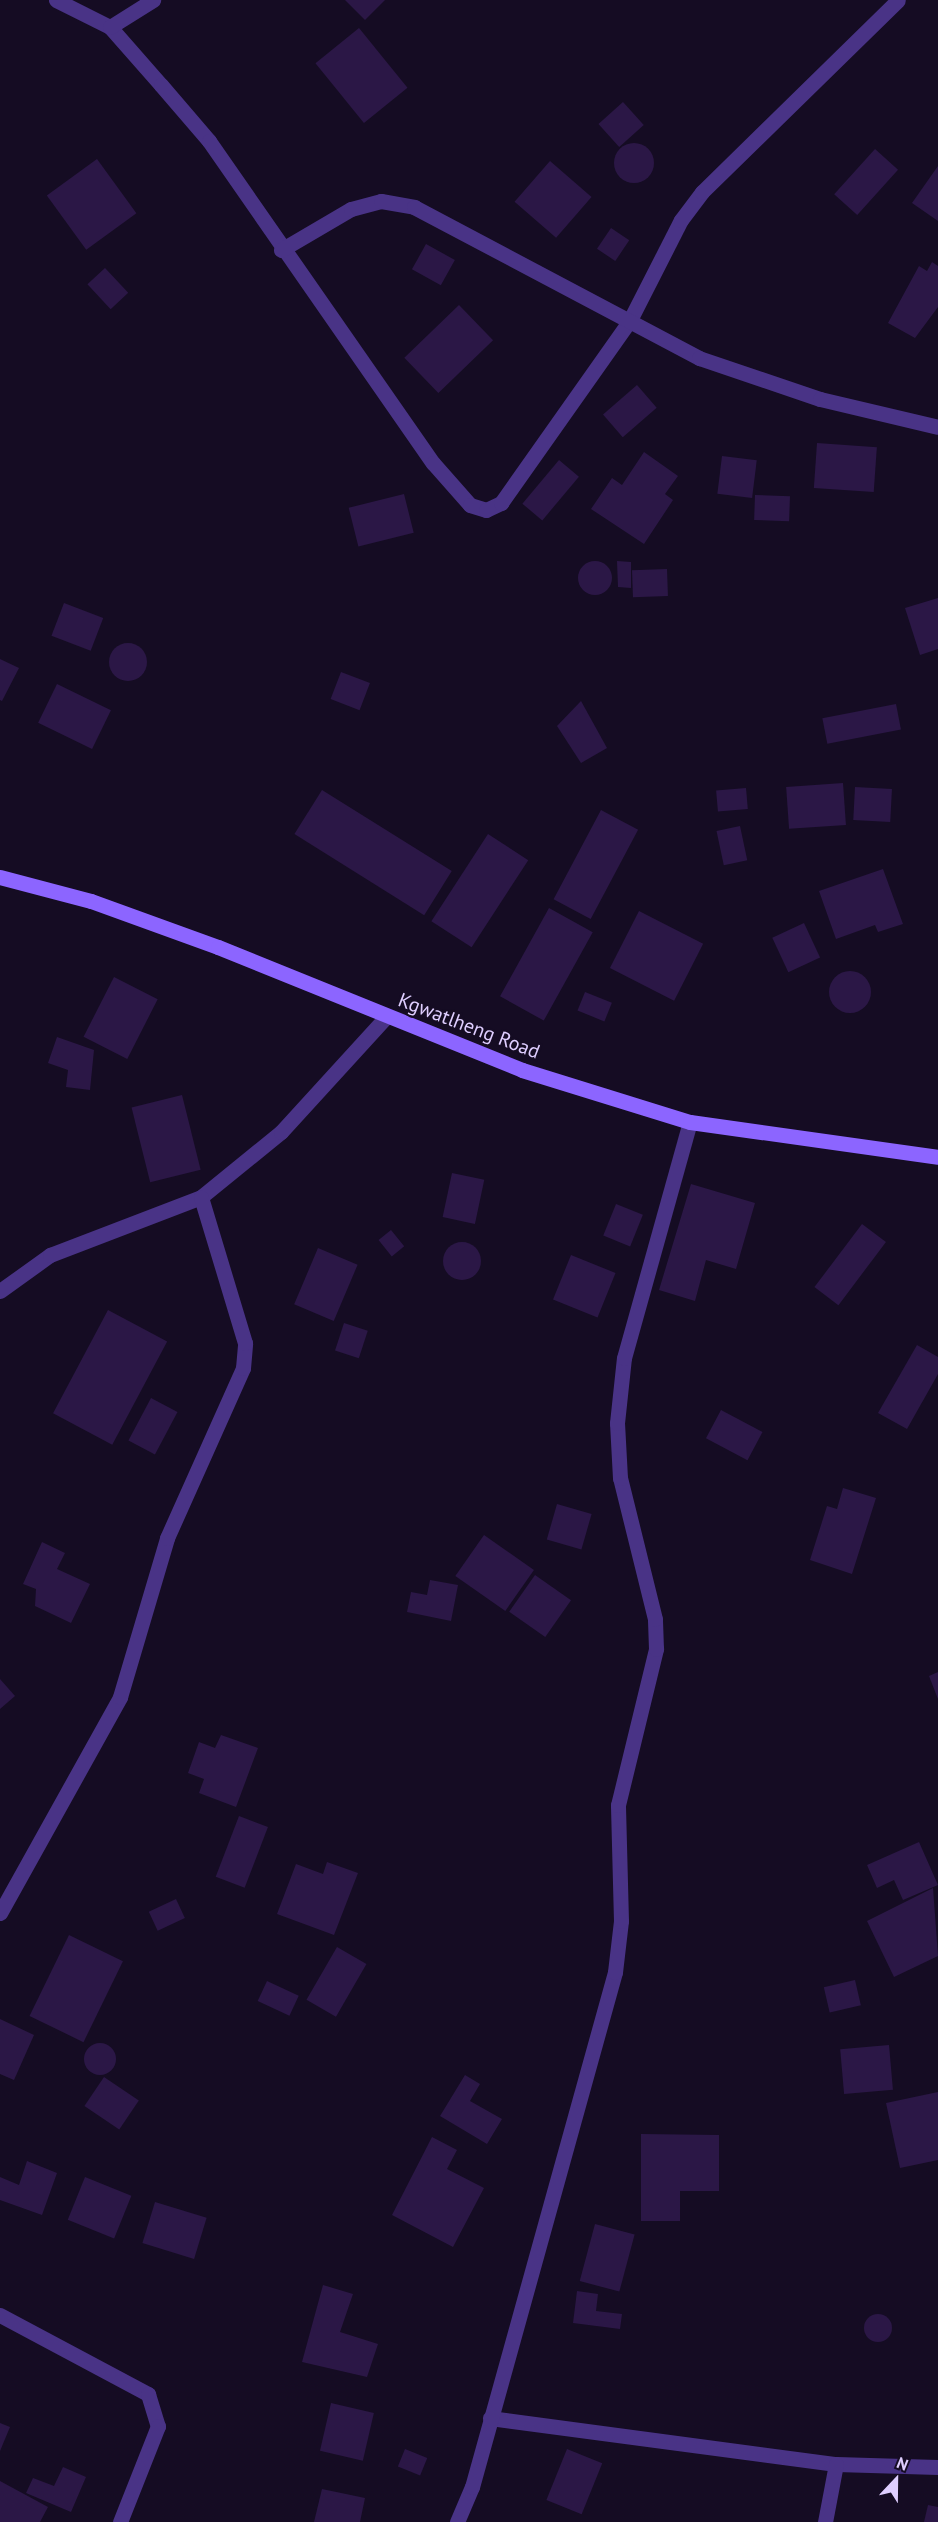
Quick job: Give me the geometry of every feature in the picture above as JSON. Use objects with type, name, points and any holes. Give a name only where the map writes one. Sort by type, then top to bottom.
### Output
[{"type":"street","points":[[56,0],[110,27],[209,141],[280,250],[433,462],[470,505],[486,510],[501,503],[630,320],[681,220],[702,192],[898,0]]},
{"type":"street","points":[[110,27],[153,0]]},
{"type":"street","points":[[280,250],[351,209],[381,201],[414,207],[699,358],[756,379],[938,427]]},
{"type":"street","name":"Kgwatlheng Road","points":[[0,877],[91,901],[208,944],[522,1070],[690,1122],[938,1157]]},
{"type":"street","points":[[0,1291],[20,1274],[50,1255],[201,1197],[281,1132],[386,1017]]},
{"type":"street","points":[[457,2522],[490,2418],[615,1972],[621,1921],[618,1805],[656,1650],[656,1619],[620,1478],[617,1423],[624,1358],[690,1122]]},
{"type":"street","points":[[0,1913],[120,1697],[167,1538],[243,1368],[245,1344],[201,1197]]},
{"type":"street","points":[[0,1273],[20,1274]]},
{"type":"street","points":[[0,2315],[148,2394],[158,2426],[120,2522]]},
{"type":"street","points":[[490,2418],[836,2464],[938,2467]]},
{"type":"street","points":[[825,2522],[836,2464]]},
{"type":"building","points":[[345,0],[385,0],[365,20]]},
{"type":"building","points":[[359,28],[407,88],[364,123],[315,63]]},
{"type":"building","points":[[623,102],[644,125],[619,147],[598,124]]},
{"type":"building","points":[[634,143],[642,144],[648,149],[653,155],[653,171],[648,177],[642,182],[634,183],[626,182],[620,177],[615,171],[614,163],[615,155],[620,149],[626,144]]},
{"type":"building","points":[[875,149],[898,170],[857,215],[834,194]]},
{"type":"building","points":[[97,159],[136,213],[86,250],[47,195]]},
{"type":"building","points":[[550,161],[592,197],[556,238],[515,202]]},
{"type":"building","points":[[938,166],[938,221],[912,203]]},
{"type":"building","points":[[611,228],[629,240],[615,261],[597,249]]},
{"type":"building","points":[[426,244],[455,260],[441,285],[412,269]]},
{"type":"building","points":[[932,262],[938,266],[938,307],[915,338],[888,323],[919,266],[927,271]]},
{"type":"building","points":[[105,268],[128,293],[111,309],[87,284]]},
{"type":"building","points":[[459,305],[493,340],[438,393],[404,358]]},
{"type":"building","points":[[637,385],[657,408],[623,437],[603,415]]},
{"type":"building","points":[[817,443],[877,447],[874,492],[814,488]]},
{"type":"building","points":[[644,452],[678,476],[665,494],[673,500],[644,544],[591,509],[612,478],[622,485]]},
{"type":"building","points":[[722,456],[757,460],[752,498],[717,494]]},
{"type":"building","points":[[559,460],[579,477],[542,520],[522,504]]},
{"type":"building","points":[[404,494],[414,533],[358,547],[349,508]]},
{"type":"building","points":[[755,495],[790,496],[789,521],[754,520]]},
{"type":"building","points":[[595,561],[607,566],[612,578],[607,590],[595,595],[583,590],[578,578],[583,566]]},
{"type":"building","points":[[617,561],[631,562],[631,588],[618,587]]},
{"type":"building","points":[[667,569],[668,596],[633,597],[632,570]]},
{"type":"building","points":[[938,598],[938,649],[920,655],[905,608]]},
{"type":"building","points":[[64,603],[103,618],[91,651],[51,636]]},
{"type":"building","points":[[128,643],[142,648],[147,662],[142,676],[128,681],[114,676],[109,662],[114,648]]},
{"type":"building","points":[[0,659],[19,668],[2,701],[0,700]]},
{"type":"building","points":[[341,672],[370,683],[360,710],[331,699]]},
{"type":"building","points":[[57,684],[111,710],[92,749],[38,723]]},
{"type":"building","points":[[581,701],[607,748],[581,763],[557,726]]},
{"type":"building","points":[[896,704],[901,730],[827,744],[822,718]]},
{"type":"building","points":[[843,783],[846,825],[789,829],[786,787]]},
{"type":"building","points":[[855,787],[892,789],[890,822],[853,820]]},
{"type":"building","points":[[746,788],[748,809],[718,812],[716,791]]},
{"type":"building","points":[[322,790],[452,871],[424,915],[294,834]]},
{"type":"building","points":[[601,810],[638,830],[591,919],[554,899]]},
{"type":"building","points":[[740,826],[747,860],[724,865],[717,831]]},
{"type":"building","points":[[488,834],[528,860],[472,947],[431,921]]},
{"type":"building","points":[[883,869],[903,924],[878,932],[875,925],[836,939],[819,891]]},
{"type":"building","points":[[549,908],[593,932],[544,1021],[500,996]]},
{"type":"building","points":[[639,911],[703,944],[674,1001],[610,968]]},
{"type":"building","points":[[804,923],[820,957],[788,972],[772,938]]},
{"type":"building","points":[[850,971],[865,977],[871,992],[865,1007],[850,1013],[835,1007],[829,992],[835,977]]},
{"type":"building","points":[[114,977],[158,999],[127,1059],[84,1037]]},
{"type":"building","points":[[585,992],[612,1003],[604,1021],[578,1011]]},
{"type":"building","points":[[57,1037],[94,1050],[90,1090],[66,1087],[68,1070],[48,1063]]},
{"type":"building","points":[[182,1095],[201,1170],[150,1182],[132,1108]]},
{"type":"building","points":[[452,1173],[484,1180],[475,1224],[443,1217]]},
{"type":"building","points":[[691,1184],[755,1203],[736,1269],[706,1260],[695,1301],[659,1290]]},
{"type":"building","points":[[616,1204],[643,1215],[630,1246],[603,1236]]},
{"type":"building","points":[[862,1224],[886,1242],[838,1305],[814,1287]]},
{"type":"building","points":[[391,1230],[404,1246],[392,1256],[379,1240]]},
{"type":"building","points":[[462,1242],[475,1248],[481,1261],[475,1274],[462,1280],[449,1274],[443,1261],[449,1248]]},
{"type":"building","points":[[318,1248],[358,1265],[334,1321],[294,1304]]},
{"type":"building","points":[[571,1255],[616,1273],[598,1317],[553,1300]]},
{"type":"building","points":[[108,1310],[167,1341],[112,1445],[53,1413]]},
{"type":"building","points":[[344,1323],[368,1331],[359,1358],[335,1351]]},
{"type":"building","points":[[917,1345],[938,1357],[938,1374],[907,1429],[878,1413]]},
{"type":"building","points":[[151,1398],[177,1412],[155,1454],[128,1440]]},
{"type":"building","points":[[721,1410],[762,1432],[747,1460],[706,1438]]},
{"type":"building","points":[[843,1488],[876,1498],[852,1574],[810,1560],[827,1506],[837,1509]]},
{"type":"building","points":[[557,1504],[592,1514],[581,1549],[547,1540]]},
{"type":"building","points":[[484,1535],[534,1570],[505,1611],[455,1576]]},
{"type":"building","points":[[42,1542],[65,1553],[57,1569],[90,1584],[71,1623],[35,1606],[36,1589],[23,1584]]},
{"type":"building","points":[[535,1575],[571,1600],[545,1637],[509,1612]]},
{"type":"building","points":[[430,1580],[458,1585],[451,1621],[407,1612],[411,1592],[427,1595]]},
{"type":"building","points":[[938,1672],[938,1699],[929,1676]]},
{"type":"building","points":[[0,1679],[15,1696],[0,1709]]},
{"type":"building","points":[[221,1735],[258,1748],[236,1807],[199,1793],[204,1779],[188,1773],[199,1742],[215,1748]]},
{"type":"building","points":[[239,1816],[268,1827],[245,1888],[216,1877]]},
{"type":"building","points":[[919,1842],[938,1885],[903,1900],[894,1880],[877,1888],[867,1865]]},
{"type":"building","points":[[327,1862],[358,1873],[334,1935],[277,1914],[296,1864],[323,1874]]},
{"type":"building","points":[[933,1888],[938,1956],[894,1977],[867,1921]]},
{"type":"building","points":[[176,1899],[185,1918],[158,1931],[149,1912]]},
{"type":"building","points":[[69,1935],[123,1961],[83,2042],[30,2016]]},
{"type":"building","points":[[337,1947],[366,1964],[336,2017],[306,2000]]},
{"type":"building","points":[[855,1980],[861,2005],[830,2013],[824,1987]]},
{"type":"building","points":[[267,1981],[299,1996],[289,2016],[258,2001]]},
{"type":"building","points":[[0,2019],[34,2035],[14,2080],[0,2074]]},
{"type":"building","points":[[100,2043],[111,2048],[116,2059],[111,2070],[100,2075],[89,2070],[84,2059],[89,2048]]},
{"type":"building","points":[[889,2045],[893,2090],[844,2094],[840,2049]]},
{"type":"building","points":[[465,2075],[480,2084],[470,2101],[502,2119],[487,2144],[440,2116]]},
{"type":"building","points":[[104,2077],[139,2100],[119,2130],[84,2106]]},
{"type":"building","points":[[938,2092],[938,2160],[900,2168],[886,2103]]},
{"type":"building","points":[[641,2134],[719,2135],[719,2191],[680,2191],[680,2221],[641,2221]]},
{"type":"building","points":[[432,2137],[457,2150],[447,2169],[484,2188],[453,2247],[392,2215]]},
{"type":"building","points":[[27,2161],[57,2173],[42,2215],[0,2200],[0,2177],[19,2185]]},
{"type":"building","points":[[85,2177],[131,2196],[114,2238],[68,2220]]},
{"type":"building","points":[[155,2202],[207,2218],[194,2259],[142,2243]]},
{"type":"building","points":[[595,2224],[635,2235],[619,2292],[580,2281]]},
{"type":"building","points":[[323,2285],[353,2294],[340,2332],[378,2344],[367,2377],[302,2362]]},
{"type":"building","points":[[577,2291],[598,2294],[596,2311],[622,2314],[620,2329],[573,2323]]},
{"type":"building","points":[[878,2314],[888,2318],[892,2328],[888,2338],[878,2342],[868,2338],[864,2328],[868,2318]]},
{"type":"building","points":[[331,2403],[374,2413],[363,2461],[320,2451]]},
{"type":"building","points":[[0,2423],[10,2427],[0,2451]]},
{"type":"building","points":[[405,2449],[427,2458],[420,2476],[398,2467]]},
{"type":"building","points":[[567,2449],[602,2463],[582,2514],[546,2500]]},
{"type":"building","points":[[63,2467],[86,2477],[71,2512],[26,2493],[33,2478],[54,2486]]},
{"type":"building","points":[[0,2481],[48,2507],[40,2522],[0,2522]]},
{"type":"building","points":[[322,2489],[365,2498],[360,2522],[314,2522]]},
{"type":"building","points":[[928,2505],[938,2507],[938,2522],[924,2522]]}]
